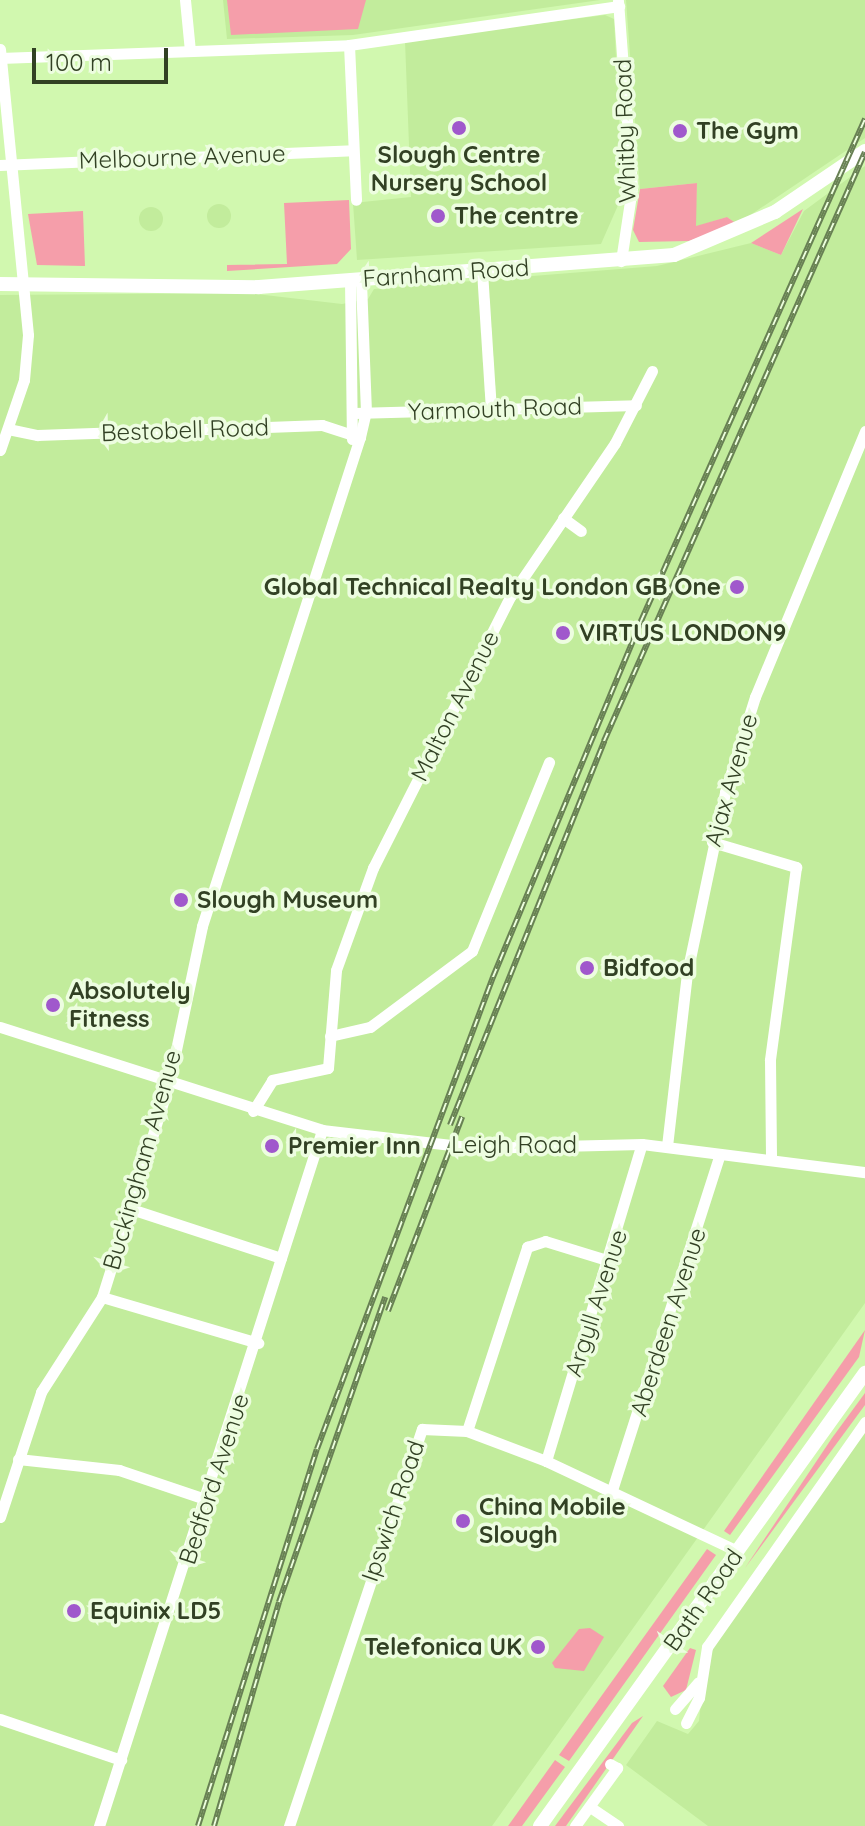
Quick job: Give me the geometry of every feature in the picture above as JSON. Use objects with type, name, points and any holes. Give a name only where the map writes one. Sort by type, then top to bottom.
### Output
[{"type":"main road","name":"Farnham Road","points":[[0,284],[259,287],[674,255],[748,227],[865,151]]},
{"type":"main road","name":"Bath Road","points":[[540,1826],[865,1373]]},
{"type":"street","points":[[185,0],[190,51]]},
{"type":"street","points":[[0,58],[349,45],[618,3]]},
{"type":"street","name":"Whitby Road","points":[[618,3],[632,188],[621,261]]},
{"type":"street","points":[[349,45],[356,200]]},
{"type":"street","points":[[0,49],[5,165],[23,283],[24,380],[0,450]]},
{"type":"street","name":"Melbourne Avenue","points":[[5,165],[353,150]]},
{"type":"street","points":[[482,271],[491,409]]},
{"type":"street","name":"Buckingham Avenue","points":[[0,1517],[41,1392],[102,1297],[169,1083],[202,926],[348,466],[360,413],[356,280]]},
{"type":"street","name":"Malton Avenue","points":[[253,1111],[272,1080],[328,1068],[330,993],[362,892],[510,597],[636,405],[652,371]]},
{"type":"street","name":"Yarmouth Road","points":[[360,413],[636,405]]},
{"type":"street","name":"Bestobell Road","points":[[8,429],[37,435],[322,425],[356,436]]},
{"type":"street","name":"Ajax Avenue","points":[[667,1146],[712,842],[755,697],[863,445],[865,431]]},
{"type":"street","points":[[563,518],[581,531]]},
{"type":"street","points":[[330,1036],[370,1027],[472,951],[549,762]]},
{"type":"street","points":[[712,842],[796,867],[770,1060],[771,1159]]},
{"type":"street","name":"Leigh Road","points":[[0,1027],[253,1111],[322,1130],[477,1148],[642,1144],[865,1172]]},
{"type":"street","name":"Bedford Avenue","points":[[99,1826],[208,1500],[322,1130]]},
{"type":"street","name":"Argyll Avenue","points":[[546,1461],[610,1261],[642,1144]]},
{"type":"street","name":"Aberdeen Avenue","points":[[612,1490],[720,1154]]},
{"type":"street","points":[[128,1208],[281,1258]]},
{"type":"street","points":[[467,1431],[527,1247],[545,1241],[610,1261]]},
{"type":"street","points":[[102,1297],[258,1343]]},
{"type":"street","points":[[686,1723],[707,1647],[865,1422]]},
{"type":"street","name":"Ipswich Road","points":[[289,1826],[416,1436],[434,1425],[467,1431],[612,1490],[737,1551]]},
{"type":"street","points":[[18,1459],[119,1470],[208,1500]]},
{"type":"street","points":[[675,1709],[698,1682]]},
{"type":"street","points":[[0,1719],[121,1760]]},
{"type":"street","points":[[575,1826],[617,1768],[610,1764]]},
{"type":"street","points":[[590,1807],[618,1826]]},
{"type":"shaded area","points":[[223,0],[600,0],[353,35],[227,39]]},
{"type":"shaded area","points":[[227,0],[366,0],[358,29],[231,35]]},
{"type":"shaded area","points":[[626,0],[865,0],[865,138],[737,224],[727,217],[695,227],[697,183],[640,189]]},
{"type":"shaded area","points":[[605,15],[614,19],[623,194],[601,244],[357,260],[353,203],[411,197],[405,41]]},
{"type":"shaded area","points":[[865,166],[865,1303],[492,1826],[0,1826],[0,295],[248,293],[342,304],[368,299],[374,289],[657,266],[751,243],[781,255],[804,211]]},
{"type":"shaded area","points":[[697,183],[696,226],[727,217],[737,224],[689,241],[639,242],[633,230],[640,189]]},
{"type":"shaded area","points":[[349,200],[351,249],[337,264],[227,271],[227,265],[287,264],[284,203]]},
{"type":"shaded area","points":[[214,204],[224,204],[231,211],[231,221],[224,228],[214,228],[207,221],[207,211]]},
{"type":"shaded area","points":[[151,207],[160,210],[163,219],[160,228],[151,231],[142,228],[139,219],[142,210]]},
{"type":"shaded area","points":[[803,209],[781,255],[751,243]]},
{"type":"shaded area","points":[[83,211],[85,266],[37,265],[28,214]]},
{"type":"shaded area","points":[[865,1330],[859,1357],[730,1535],[724,1531]]},
{"type":"shaded area","points":[[865,1393],[865,1405],[745,1568],[832,1438]]},
{"type":"shaded area","points":[[865,1432],[865,1826],[708,1826],[626,1765],[657,1721],[688,1734],[699,1721],[706,1654]]},
{"type":"shaded area","points":[[707,1549],[716,1555],[569,1761],[559,1755]]},
{"type":"shaded area","points":[[590,1628],[604,1637],[584,1671],[555,1668],[552,1663],[579,1629]]},
{"type":"shaded area","points":[[690,1648],[696,1650],[686,1690],[671,1697],[663,1686]]},
{"type":"shaded area","points":[[643,1716],[566,1826],[555,1826],[632,1723]]},
{"type":"shaded area","points":[[555,1760],[565,1767],[522,1826],[508,1826]]},
{"type":"railway","points":[[198,1826],[317,1449],[493,977],[641,621],[865,119]]},
{"type":"railway","points":[[450,1125],[604,741],[865,152]]},
{"type":"railway","points":[[388,1311],[462,1117]]},
{"type":"railway","points":[[214,1826],[279,1602],[385,1297]]},
{"type":"place","name":"Slough Centre Nursery School","points":[[459,128]]},
{"type":"place","name":"The Gym","points":[[680,131]]},
{"type":"place","name":"The centre","points":[[438,216]]},
{"type":"place","name":"Global Technical Realty London GB One","points":[[737,587]]},
{"type":"place","name":"VIRTUS LONDON9","points":[[563,633]]},
{"type":"place","name":"Slough Museum","points":[[181,900]]},
{"type":"place","name":"Bidfood","points":[[587,968]]},
{"type":"place","name":"Absolutely Fitness","points":[[53,1005]]},
{"type":"place","name":"Premier Inn","points":[[272,1146]]},
{"type":"place","name":"China Mobile Slough","points":[[463,1521]]},
{"type":"place","name":"Equinix LD5","points":[[74,1611]]},
{"type":"place","name":"Telefonica UK","points":[[538,1647]]}]
